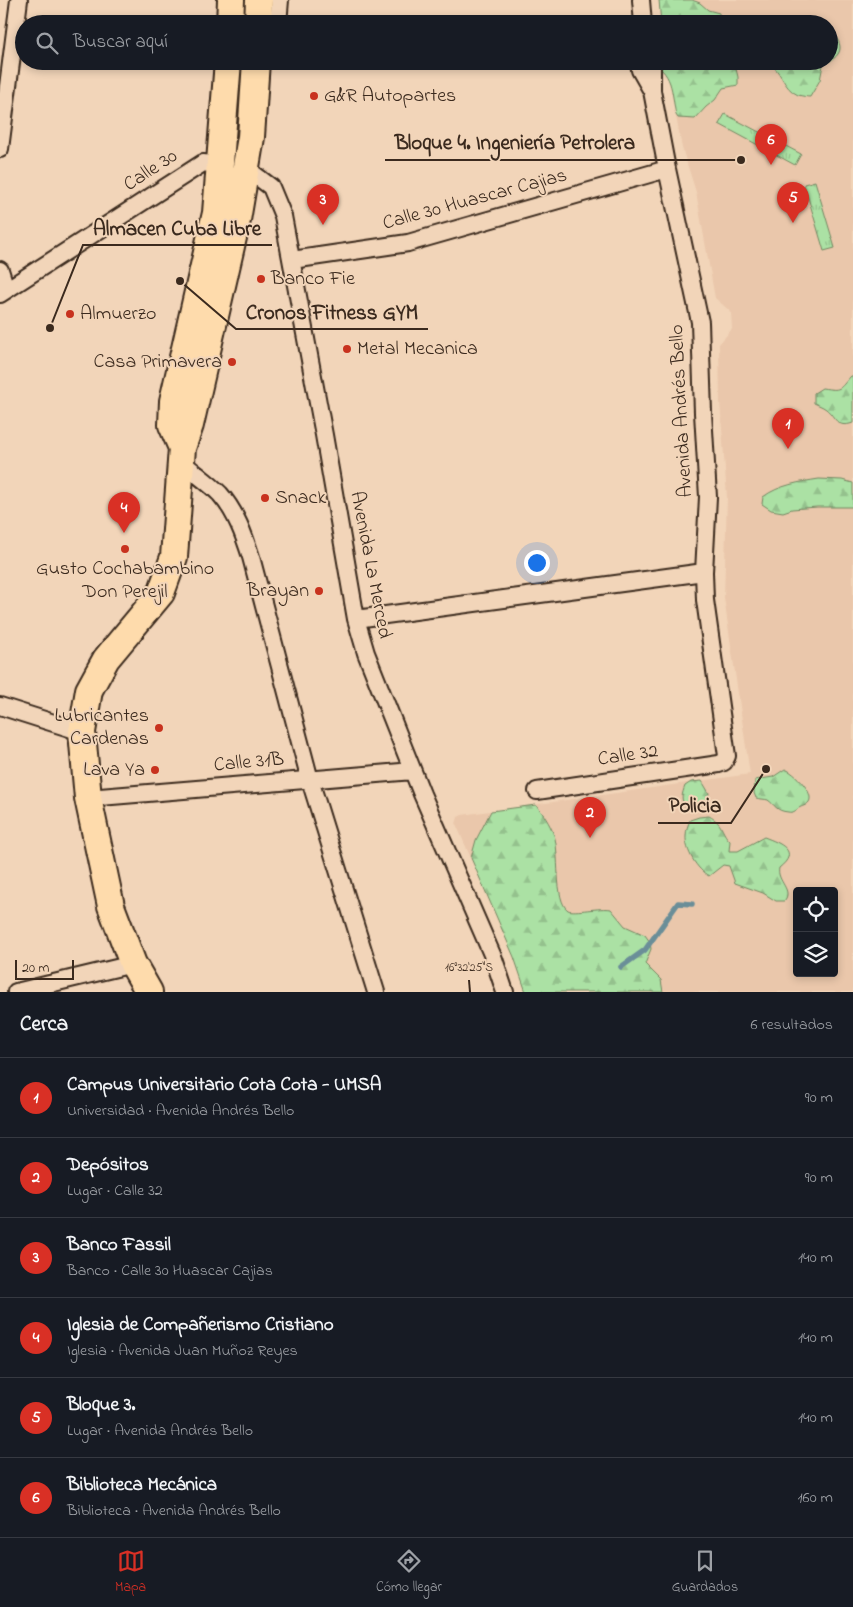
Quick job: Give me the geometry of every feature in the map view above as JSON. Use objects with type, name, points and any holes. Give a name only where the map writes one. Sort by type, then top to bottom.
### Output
[{"type":"main road","points":[[230,15],[231,0]]},
{"type":"main road","points":[[258,15],[259,0]]},
{"type":"main road","points":[[182,455],[172,425],[173,401],[216,213],[227,70]]},
{"type":"main road","points":[[150,992],[133,964],[111,906],[88,798],[82,732],[89,690],[106,659],[161,593],[174,557],[182,455],[231,248],[251,137],[255,70]]},
{"type":"main road","points":[[220,165],[246,168]]},
{"type":"street","points":[[16,15],[18,0]]},
{"type":"street","points":[[279,15],[280,0]]},
{"type":"street","points":[[641,0],[642,15]]},
{"type":"street","points":[[0,149],[15,25]]},
{"type":"street","points":[[640,70],[652,91]]},
{"type":"street","name":"Avenida Andrés Bello","points":[[652,70],[652,91],[700,322],[702,413],[708,497],[704,572],[705,600],[727,756],[724,762]]},
{"type":"street","name":"Calle 30","points":[[3,291],[203,163],[220,165]]},
{"type":"street","name":"Avenida La Merced","points":[[246,168],[271,188],[283,216],[356,619],[366,652],[426,802],[494,959],[505,992]]},
{"type":"street","name":"Calle 30 Huascar Cajias","points":[[292,260],[408,243],[667,169]]},
{"type":"street","points":[[0,270],[3,291]]},
{"type":"street","points":[[182,455],[220,494],[244,532],[310,780],[376,992]]},
{"type":"street","points":[[356,619],[704,572]]},
{"type":"street","points":[[0,706],[82,732]]},
{"type":"street","name":"Calle 32","points":[[537,791],[724,762]]},
{"type":"street","name":"Calle 31B","points":[[88,798],[414,771]]},
{"type":"street","points":[[16,992],[133,964]]},
{"type":"shaded area","points":[[659,0],[853,0],[853,992],[526,992],[514,957],[456,824],[458,817],[750,774],[724,598],[727,497],[720,401],[719,344],[732,329],[731,312],[715,298],[696,192],[682,148],[668,70],[838,70],[838,15],[660,15]]},
{"type":"green space","points":[[659,0],[692,0],[700,3],[708,10],[719,13],[719,15],[660,15]]},
{"type":"green space","points":[[838,41],[840,46],[838,54]]},
{"type":"green space","points":[[662,70],[736,70],[738,85],[723,88],[715,100],[695,119],[678,118],[670,83]]},
{"type":"green space","points":[[777,70],[822,70],[820,80],[810,97],[798,95],[789,88]]},
{"type":"green space","points":[[725,114],[801,154],[795,165],[719,124]]},
{"type":"green space","points":[[815,181],[835,248],[824,251],[804,184]]},
{"type":"green space","points":[[853,376],[853,423],[843,424],[837,421],[822,406],[814,403],[814,393],[822,388],[837,389]]},
{"type":"green space","points":[[819,479],[842,480],[853,483],[853,507],[817,507],[792,509],[783,512],[771,510],[762,504],[763,497],[769,493],[804,481]]},
{"type":"green space","points":[[785,769],[803,783],[809,793],[809,802],[794,812],[778,809],[768,800],[756,798],[754,793],[755,780],[773,777]]},
{"type":"green space","points":[[702,781],[709,793],[707,802],[697,807],[686,806],[682,797],[685,786],[691,782]]},
{"type":"green space","points":[[536,805],[546,819],[556,842],[559,887],[564,905],[571,911],[611,909],[625,926],[645,935],[650,942],[651,949],[645,964],[661,980],[663,992],[526,992],[514,957],[471,858],[476,840],[491,811]]},
{"type":"green space","points":[[709,816],[720,825],[730,841],[729,851],[738,851],[764,837],[786,848],[788,857],[779,868],[780,877],[787,893],[784,901],[776,901],[763,893],[735,883],[729,866],[723,865],[709,876],[700,869],[687,847],[686,832],[690,820]]},
{"type":"waterway","points":[[621,967],[645,950],[678,903],[692,904]]},
{"type":"place","name":"G&R Autopartes","points":[[314,96]]},
{"type":"place","name":"Bloque 4. Ingeniería Petrolera","points":[[741,160]]},
{"type":"place","name":"Biblioteca Mecánica","points":[[771,165]]},
{"type":"place","name":"Bloque 3.","points":[[793,223]]},
{"type":"place","name":"Banco Fassil","points":[[323,225]]},
{"type":"place","name":"Banco Fie","points":[[261,279]]},
{"type":"place","name":"Cronos Fitness GYM","points":[[180,281]]},
{"type":"place","name":"Almuerzo","points":[[70,314]]},
{"type":"place","name":"Almacen Cuba Libre","points":[[50,328]]},
{"type":"place","name":"Metal Mecanica","points":[[347,349]]},
{"type":"place","name":"Casa Primavera","points":[[232,362]]},
{"type":"place","name":"Campus Universitario Cota Cota - UMSA","points":[[788,449]]},
{"type":"place","name":"Snack","points":[[265,498]]},
{"type":"place","name":"Iglesia de Compañerismo Cristiano","points":[[124,533]]},
{"type":"place","name":"Gusto Cochabambino Don Perejil","points":[[125,549]]},
{"type":"place","name":"Brayan","points":[[319,591]]},
{"type":"place","name":"Lubricantes Cardenas","points":[[159,728]]},
{"type":"place","name":"Policia","points":[[766,769]]},
{"type":"place","name":"Lava Ya","points":[[155,770]]},
{"type":"place","name":"Depósitos","points":[[590,838]]}]
